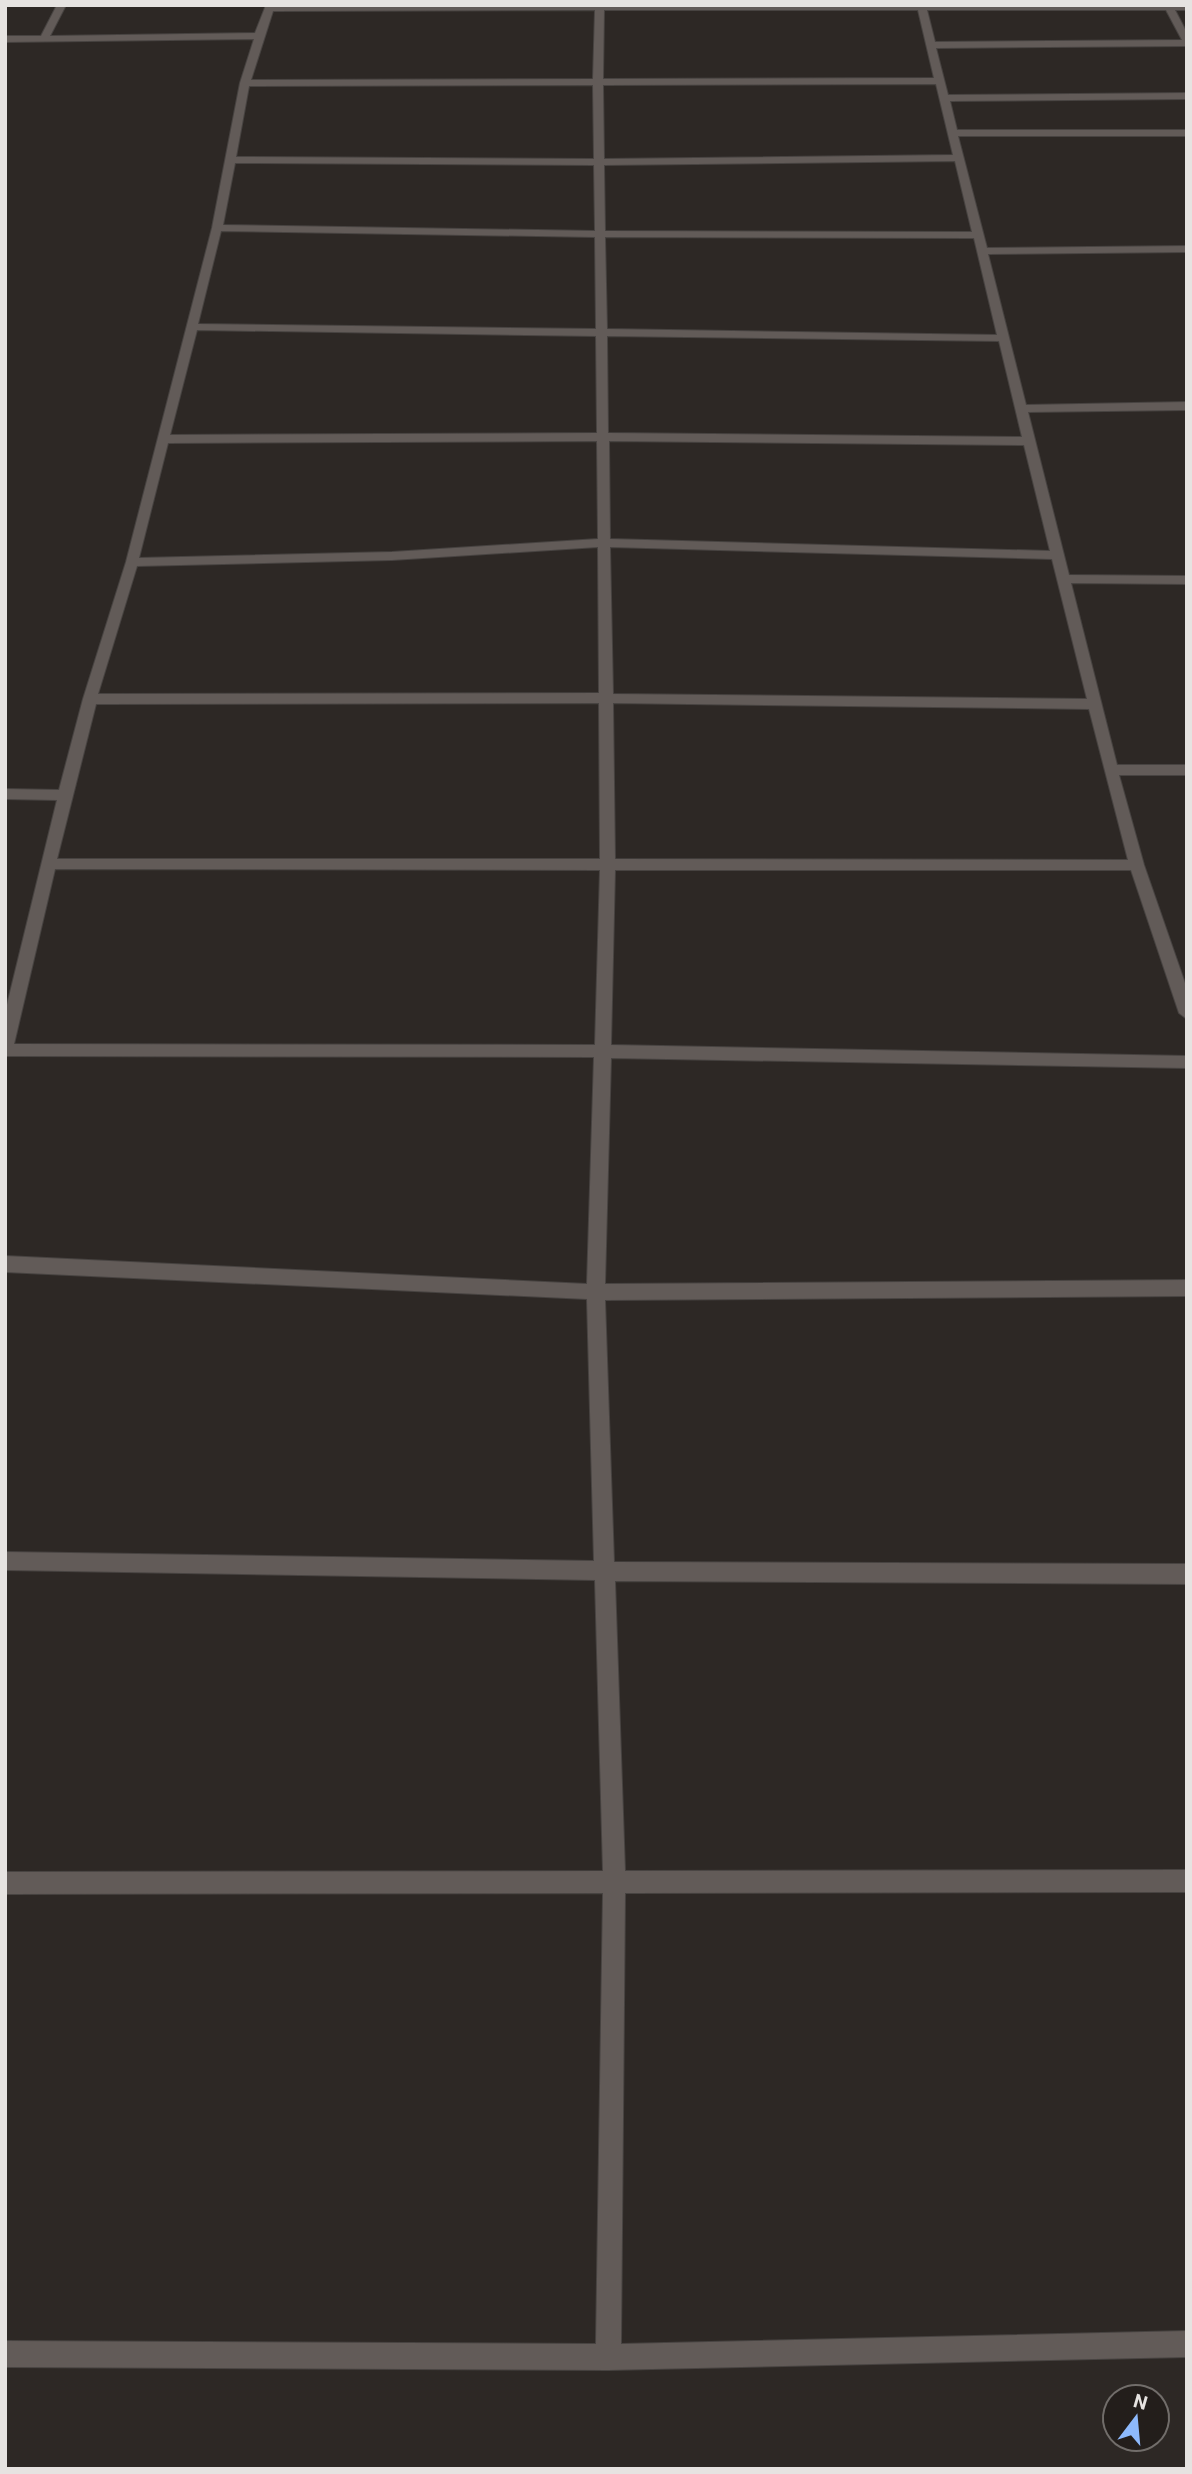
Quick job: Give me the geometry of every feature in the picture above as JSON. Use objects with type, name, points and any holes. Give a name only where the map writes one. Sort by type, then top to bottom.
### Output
[{"type":"street","points":[[44,39],[62,5]]},
{"type":"street","points":[[922,6],[1111,770],[1137,865],[1186,1002]]},
{"type":"street","points":[[931,45],[1187,42],[1169,6]]},
{"type":"street","points":[[1187,7],[271,7],[245,83],[217,228],[132,562],[90,699],[48,863],[5,1049],[602,1051],[1187,1062]]},
{"type":"street","points":[[600,7],[598,81],[608,865],[596,1292],[614,1880],[608,2357]]},
{"type":"street","points":[[5,39],[259,36]]},
{"type":"street","points":[[245,83],[941,81]]},
{"type":"street","points":[[944,98],[1187,96]]},
{"type":"street","points":[[954,133],[1187,133]]},
{"type":"street","points":[[231,160],[599,162],[960,158]]},
{"type":"street","points":[[217,228],[600,234],[979,235]]},
{"type":"street","points":[[982,251],[1187,249]]},
{"type":"street","points":[[191,327],[1004,338]]},
{"type":"street","points":[[1021,409],[1187,406]]},
{"type":"street","points":[[162,439],[602,437],[1029,441]]},
{"type":"street","points":[[132,562],[392,556],[603,543],[1058,555]]},
{"type":"street","points":[[1064,579],[1187,580]]},
{"type":"street","points":[[90,699],[605,698],[1095,704]]},
{"type":"street","points":[[1111,770],[1187,770]]},
{"type":"street","points":[[5,794],[65,796]]},
{"type":"street","points":[[48,863],[1137,865]]},
{"type":"street","points":[[5,1264],[596,1292],[1187,1288]]},
{"type":"street","points":[[5,1561],[603,1571],[1187,1574]]},
{"type":"street","points":[[5,1883],[1187,1881]]},
{"type":"street","points":[[5,2354],[608,2357],[1187,2343]]}]
